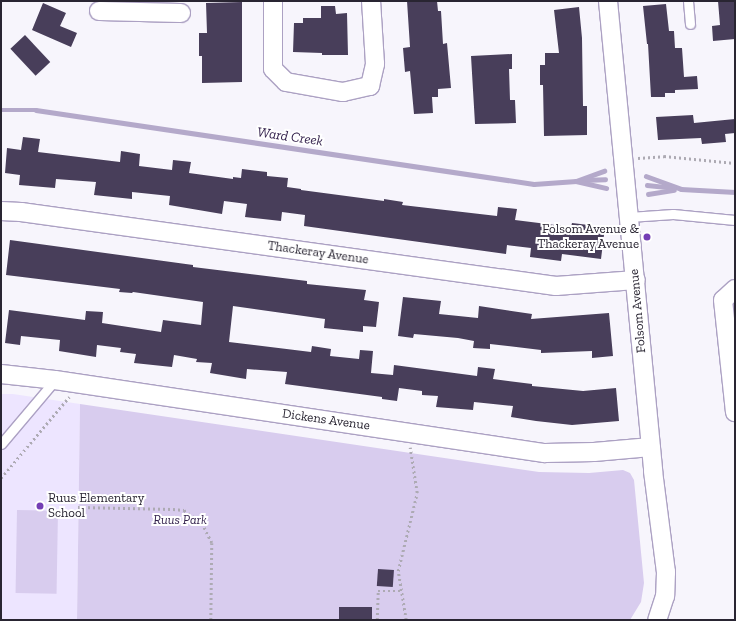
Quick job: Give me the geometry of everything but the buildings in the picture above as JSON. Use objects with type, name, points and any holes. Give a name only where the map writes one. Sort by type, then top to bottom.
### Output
[{"type":"street","points":[[272,1],[273,69],[286,82],[343,92],[370,86],[375,64],[371,1]]},
{"type":"street","name":"Folsom Avenue","points":[[608,1],[651,447],[666,572],[665,596],[657,620]]},
{"type":"street","points":[[99,11],[135,6],[181,13]]},
{"type":"street","name":"Thackeray Avenue","points":[[1,211],[21,212],[556,286],[636,280]]},
{"type":"street","points":[[729,295],[735,412]]},
{"type":"street","name":"Dickens Avenue","points":[[1,374],[55,380],[545,453],[594,452],[651,447]]},
{"type":"lane","points":[[688,1],[690,24]]},
{"type":"lane","points":[[629,217],[673,214],[735,220]]},
{"type":"lane","points":[[1,444],[55,380]]},
{"type":"path","points":[[623,158],[664,156],[735,163]]},
{"type":"path","points":[[1,478],[65,403],[78,384]]},
{"type":"path","points":[[406,620],[398,571],[417,493],[410,448],[411,432]]},
{"type":"path","points":[[78,507],[184,510],[202,523],[212,543],[211,620]]},
{"type":"path","points":[[377,620],[378,591],[401,591]]},
{"type":"shaded area","name":"Ruus Elementary School","points":[[1,394],[13,394],[80,404],[77,620],[1,620]]},
{"type":"green space","name":"Ruus Park","points":[[80,404],[539,472],[589,473],[623,470],[630,473],[634,480],[644,583],[641,602],[630,620],[77,620]]},
{"type":"green space","points":[[17,510],[58,511],[57,594],[16,593]]},
{"type":"waterway","name":"Ward Creek","points":[[1,110],[36,110],[534,184],[576,181],[604,171]]},
{"type":"waterway","name":"Ward Creek","points":[[646,176],[681,189],[735,192]]},
{"type":"waterway","name":"Ward Creek","points":[[582,180],[605,179]]},
{"type":"waterway","name":"Ward Creek","points":[[576,181],[606,188]]},
{"type":"waterway","name":"Ward Creek","points":[[647,185],[674,188]]},
{"type":"waterway","name":"Ward Creek","points":[[648,194],[674,190]]},
{"type":"place","name":"Folsom Avenue & Thackeray Avenue","points":[[647,237]]},
{"type":"place","name":"Ruus Elementary School","points":[[40,506]]}]
